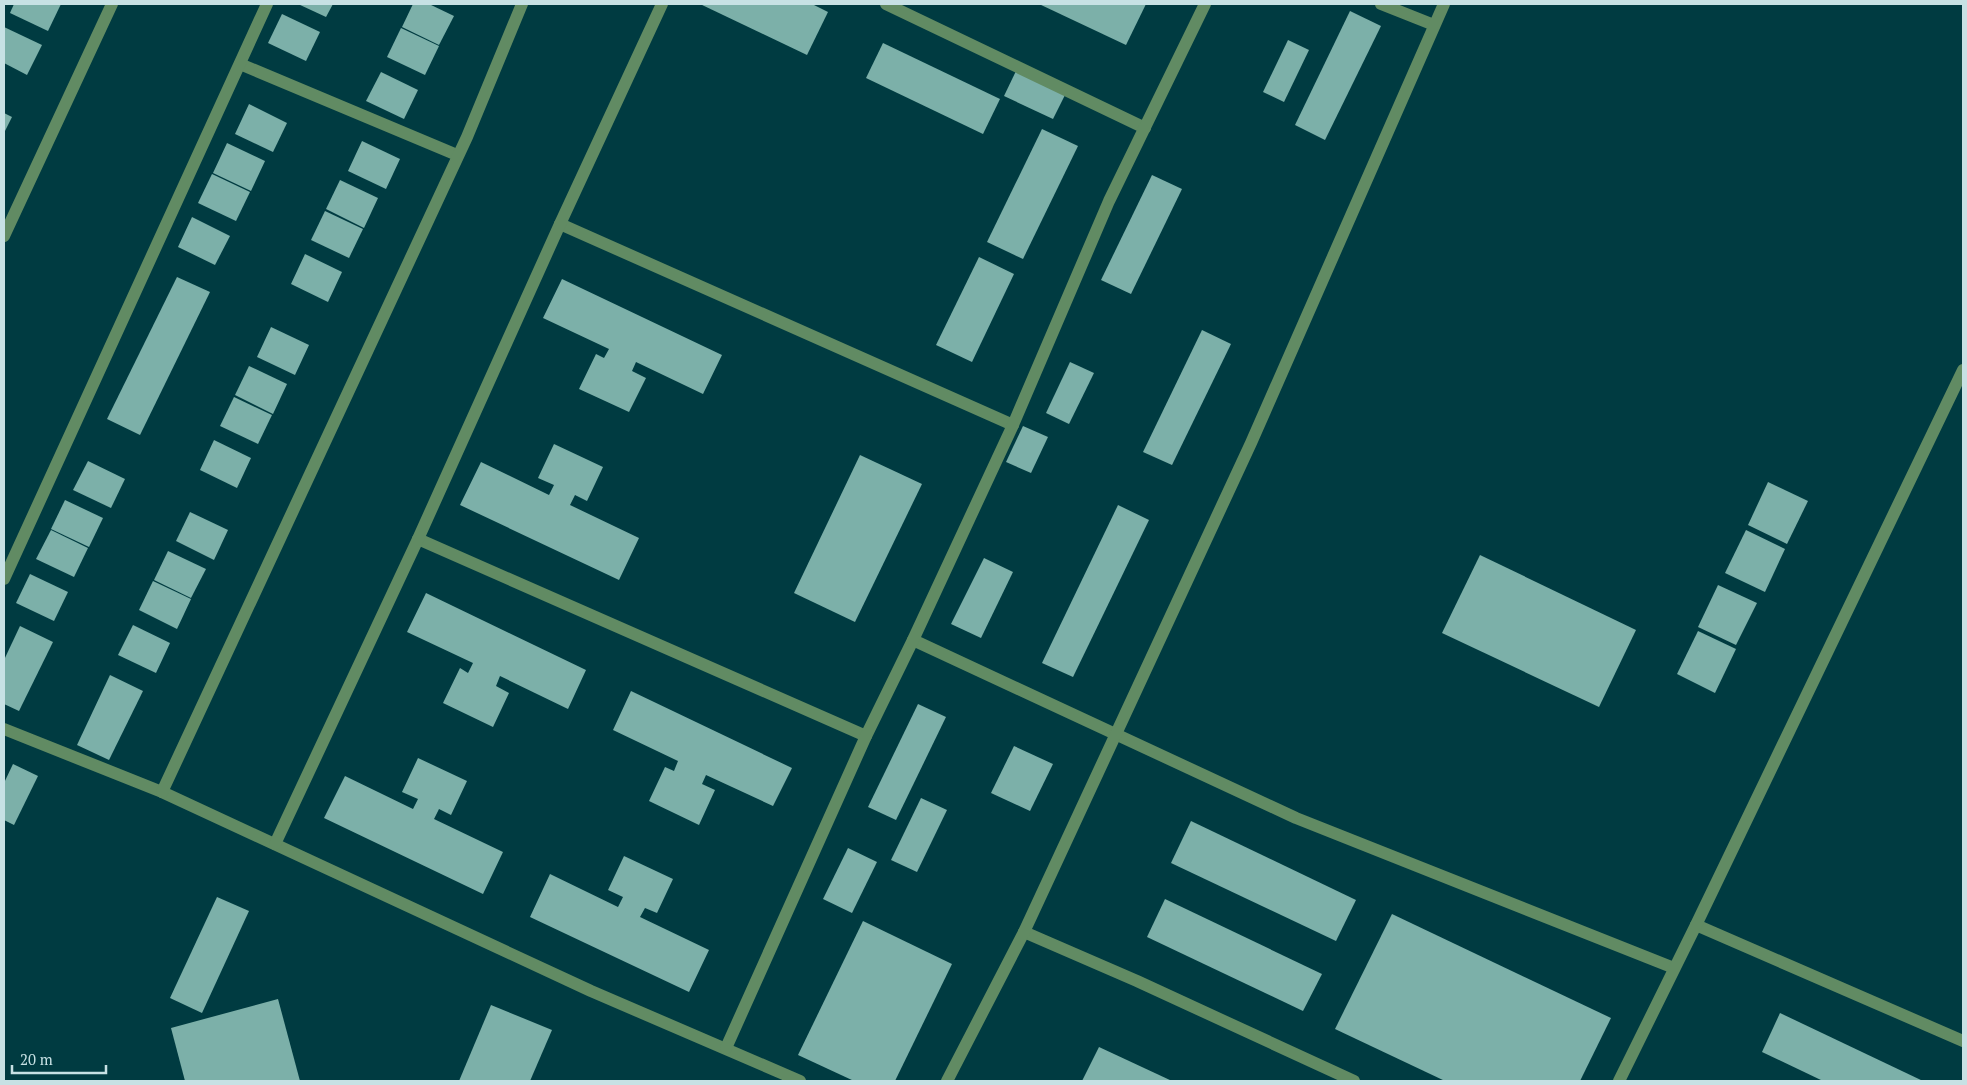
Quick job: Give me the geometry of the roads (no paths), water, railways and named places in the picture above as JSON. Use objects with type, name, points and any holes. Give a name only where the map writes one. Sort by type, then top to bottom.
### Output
[{"type":"lane","points":[[4,236],[112,4]]},
{"type":"lane","points":[[4,579],[267,4]]},
{"type":"lane","points":[[162,792],[467,137],[522,4]]},
{"type":"lane","points":[[275,844],[418,539],[560,224],[662,4]]},
{"type":"lane","points":[[886,4],[1145,128]]},
{"type":"lane","points":[[726,1048],[866,736],[914,640],[1013,425],[1109,201],[1205,4]]},
{"type":"lane","points":[[1381,4],[1434,25]]},
{"type":"lane","points":[[947,1081],[1024,932],[1251,443],[1444,4]]},
{"type":"lane","points":[[240,64],[457,155]]},
{"type":"lane","points":[[560,224],[1013,425]]},
{"type":"lane","points":[[1618,1081],[1696,925],[1963,370]]},
{"type":"lane","points":[[418,539],[866,736]]},
{"type":"lane","points":[[914,640],[1296,818],[1674,968]]},
{"type":"lane","points":[[4,729],[162,792],[591,991],[687,1034],[726,1048],[800,1081]]},
{"type":"lane","points":[[1696,925],[1963,1041]]},
{"type":"lane","points":[[1024,932],[1137,981],[1354,1081]]}]
